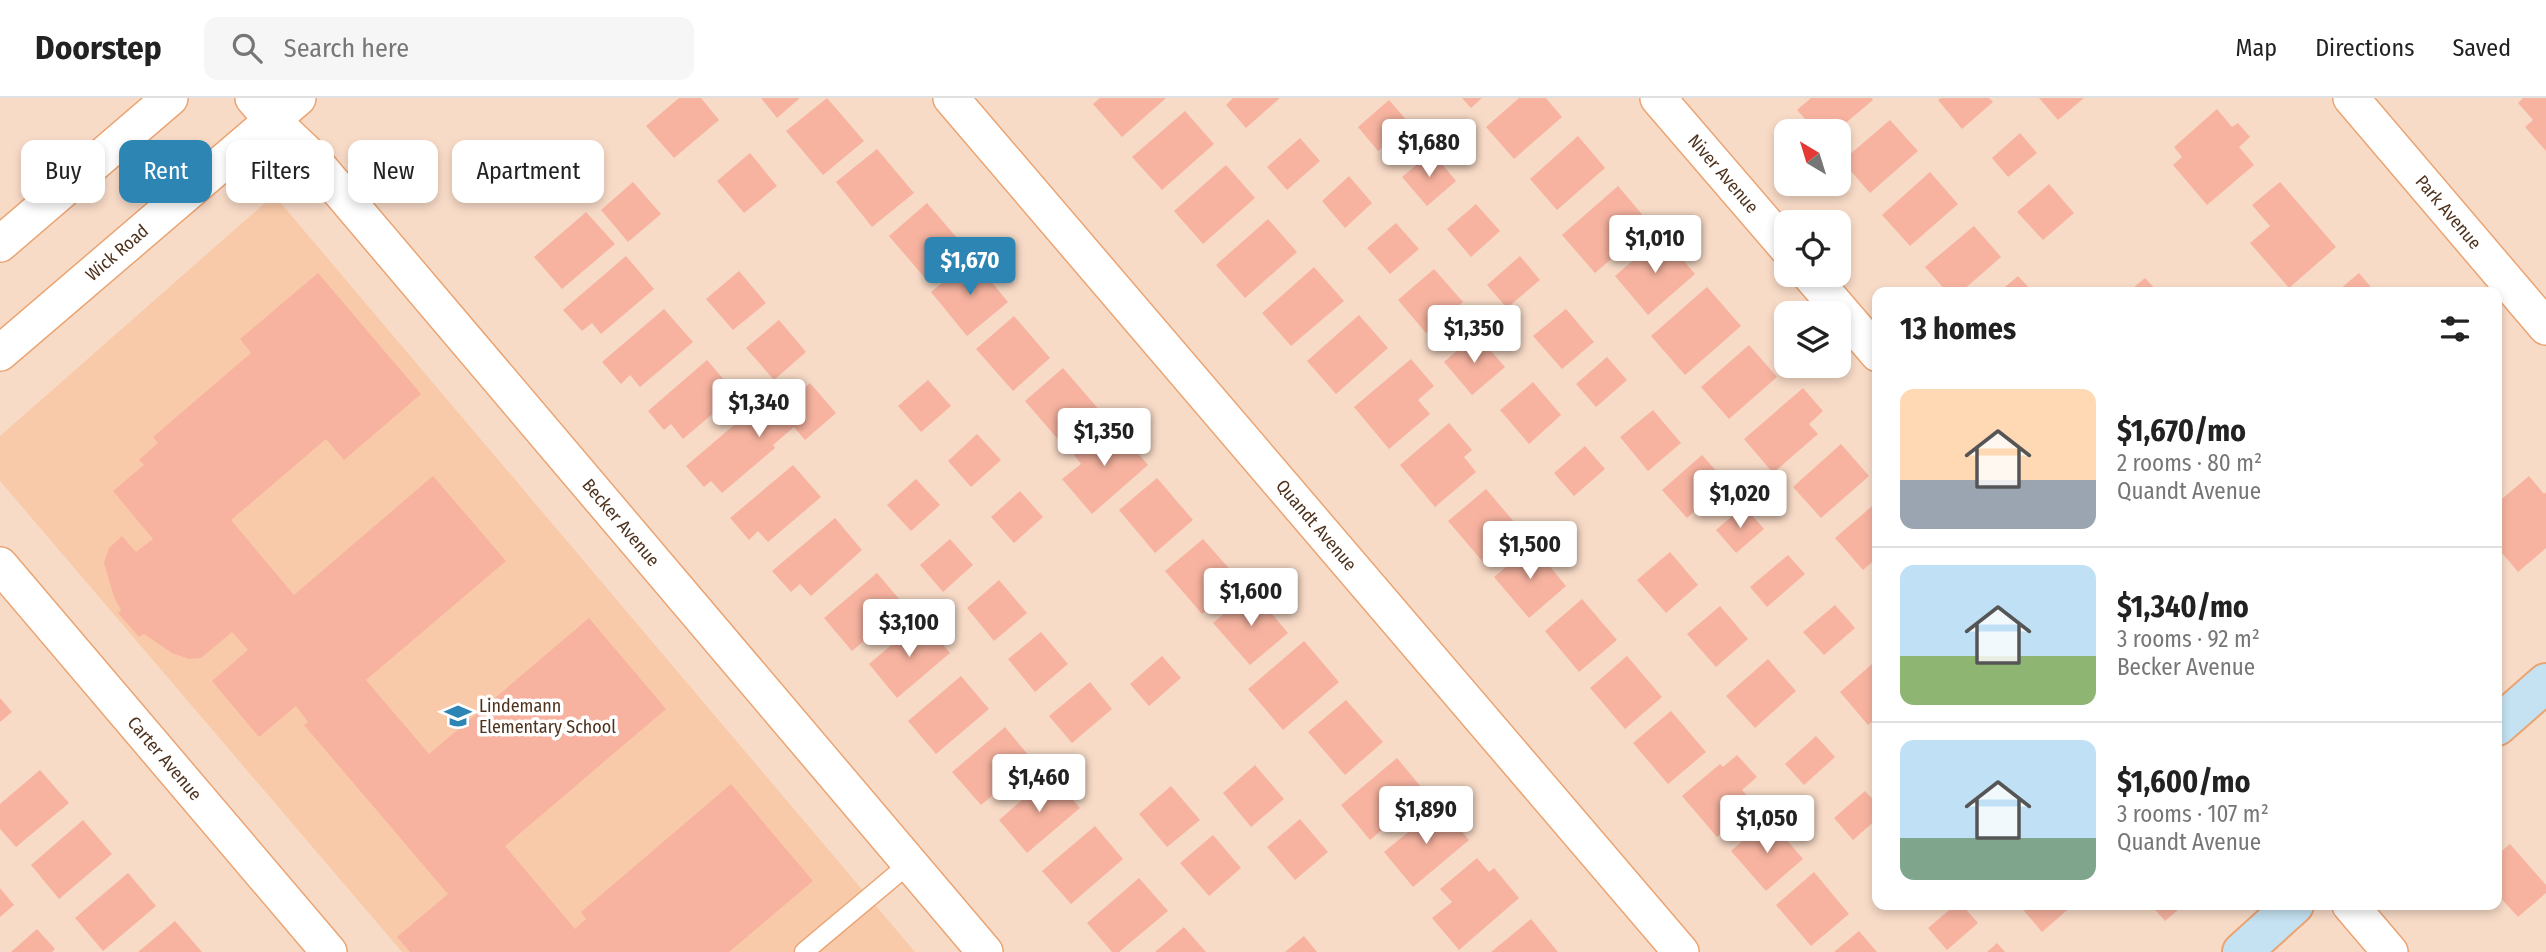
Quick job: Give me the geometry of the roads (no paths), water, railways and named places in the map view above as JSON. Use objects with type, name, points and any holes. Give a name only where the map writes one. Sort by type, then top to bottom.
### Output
[{"type":"street","points":[[0,244],[170,98]]},
{"type":"street","name":"Wick Road","points":[[0,353],[262,109],[298,98]]},
{"type":"street","name":"Quandt Avenue","points":[[951,98],[1681,952]]},
{"type":"street","name":"Niver Avenue","points":[[1658,98],[1774,233]]},
{"type":"street","name":"Park Avenue","points":[[2351,98],[2546,327]]},
{"type":"street","name":"Becker Avenue","points":[[262,109],[309,155],[985,952]]},
{"type":"street","points":[[1820,287],[1872,347]]},
{"type":"street","name":"Carter Avenue","points":[[0,565],[329,952]]},
{"type":"street","points":[[2502,722],[2546,683]]},
{"type":"street","points":[[2242,952],[2288,910]]},
{"type":"street","points":[[2354,910],[2390,952]]},
{"type":"lane","points":[[804,952],[910,863]]},
{"type":"place","name":"Lindemann Elementary School","points":[[458,716]]}]
